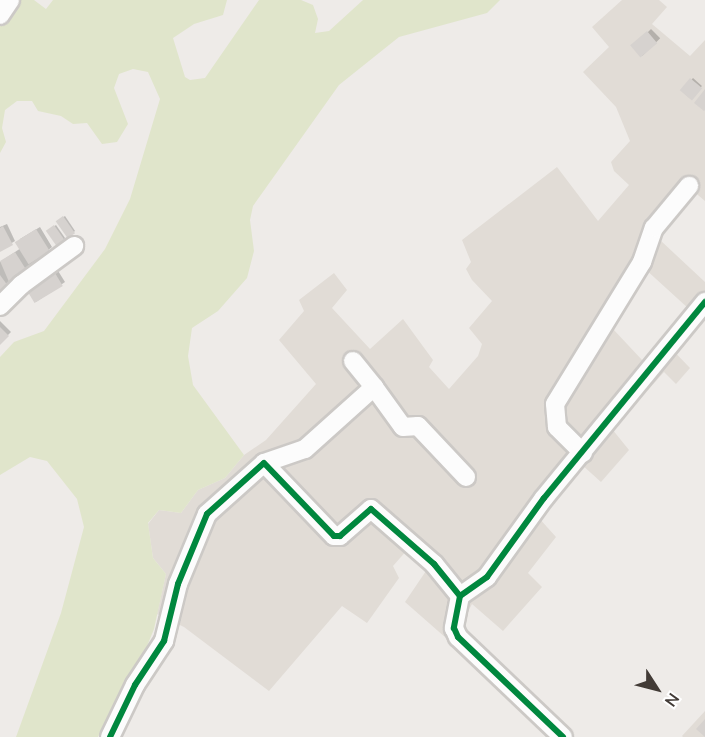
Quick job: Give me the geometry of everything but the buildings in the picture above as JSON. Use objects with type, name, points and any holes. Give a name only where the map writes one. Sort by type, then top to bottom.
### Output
[{"type":"street","points":[[0,15],[10,0]]},
{"type":"street","points":[[583,453],[557,426],[555,404],[642,262],[654,228],[688,186]]},
{"type":"street","points":[[0,306],[21,285],[74,246]]},
{"type":"street","points":[[563,737],[458,637],[454,628],[460,596],[487,578],[544,498],[705,302]]},
{"type":"street","points":[[352,361],[403,427],[418,426],[466,477]]},
{"type":"street","points":[[110,737],[135,685],[164,641],[178,584],[207,514],[264,463],[304,449],[374,387]]},
{"type":"street","points":[[264,463],[334,536],[340,536],[371,509],[434,564],[460,596]]},
{"type":"shaded area","points":[[622,0],[659,0],[667,7],[652,24],[690,56],[705,40],[705,201],[692,190],[662,232],[660,240],[705,282],[705,312],[700,319],[644,268],[622,304],[613,329],[643,361],[664,341],[690,368],[676,384],[664,372],[648,390],[639,392],[612,429],[629,450],[601,482],[581,464],[538,517],[556,537],[528,573],[542,587],[503,631],[472,604],[459,629],[446,638],[405,602],[428,568],[408,549],[393,566],[399,578],[367,623],[342,606],[269,691],[184,627],[157,614],[166,574],[153,558],[148,524],[159,510],[181,513],[198,490],[225,478],[244,455],[266,440],[316,384],[279,340],[304,311],[299,300],[334,273],[347,290],[332,308],[370,349],[403,319],[433,360],[429,367],[449,389],[478,356],[482,344],[469,328],[492,301],[472,280],[466,269],[471,262],[462,240],[557,167],[598,221],[629,185],[614,171],[611,162],[630,141],[616,107],[583,72],[609,47],[592,27]]},
{"type":"shaded area","points":[[705,711],[705,737],[683,737],[682,736]]},
{"type":"green space","points":[[20,0],[34,0],[46,9],[53,0],[227,0],[223,15],[194,24],[173,38],[185,77],[190,80],[205,78],[259,0],[301,0],[313,5],[318,19],[315,33],[329,31],[363,0],[500,0],[487,13],[399,37],[339,85],[253,206],[250,220],[254,251],[247,278],[218,311],[192,328],[188,356],[193,385],[244,455],[225,478],[198,490],[181,513],[159,510],[148,523],[153,558],[166,574],[154,629],[136,673],[98,737],[16,737],[61,613],[84,527],[77,499],[47,461],[30,457],[0,475],[0,357],[14,342],[44,331],[105,249],[130,199],[160,99],[148,72],[133,69],[119,74],[114,88],[128,124],[117,142],[102,144],[87,123],[73,124],[61,116],[38,111],[32,101],[17,101],[5,110],[2,128],[6,142],[0,153],[0,24]]},
{"type":"cycle path","points":[[460,596],[487,577],[544,498],[705,302]]},
{"type":"cycle path","points":[[110,737],[135,685],[164,641],[178,584],[207,514],[264,463],[334,536],[340,536],[371,509],[434,564],[460,596],[454,628],[458,637],[563,737]]}]
